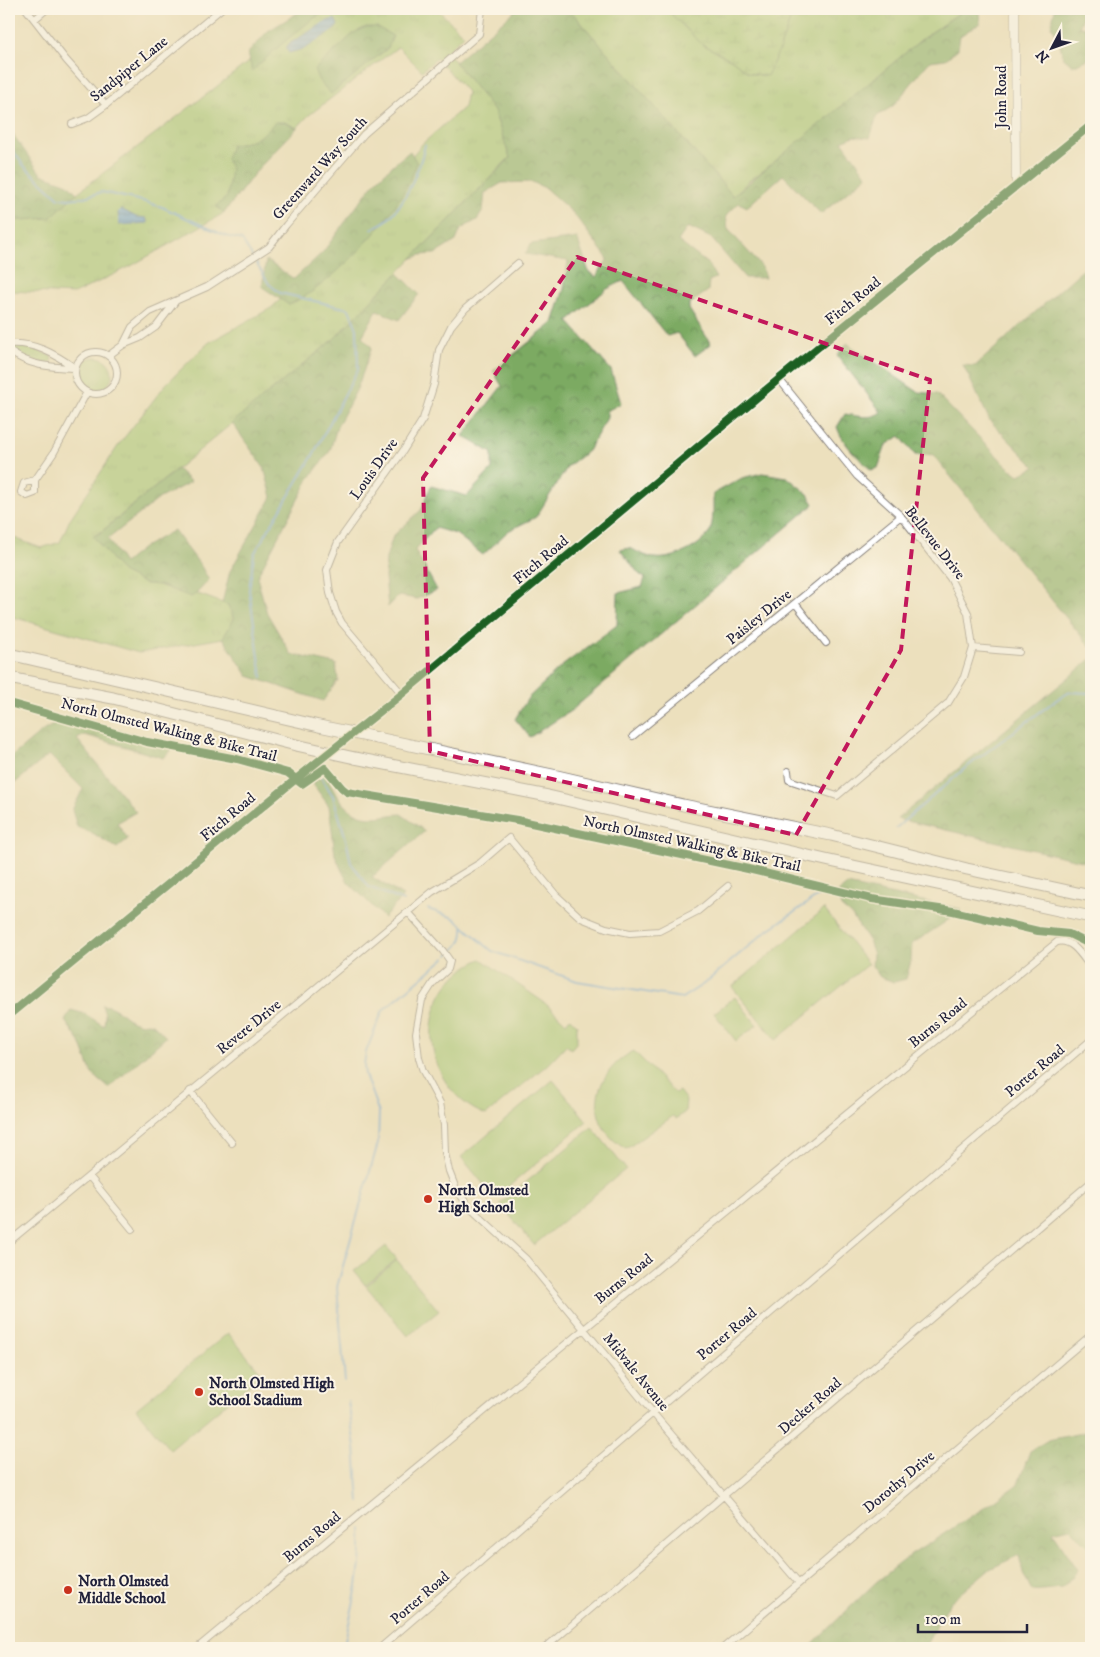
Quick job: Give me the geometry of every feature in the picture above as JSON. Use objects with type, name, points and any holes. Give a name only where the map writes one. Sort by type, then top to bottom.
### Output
[{"type":"highway","points":[[9,654],[319,726],[831,835],[968,869],[1091,896]]},
{"type":"highway","points":[[9,678],[113,698],[296,745],[548,796],[830,861],[1091,917]]},
{"type":"street","points":[[26,9],[66,60],[106,105]]},
{"type":"street","points":[[35,19],[47,9]]},
{"type":"street","name":"Sandpiper Lane","points":[[72,124],[88,118],[106,105],[221,9]]},
{"type":"street","name":"Greenward Way South","points":[[123,345],[132,327],[150,312],[207,288],[269,247],[291,218],[364,134],[479,34],[482,9]]},
{"type":"street","name":"John Road","points":[[1015,9],[1016,186]]},
{"type":"street","name":"Fitch Road","points":[[9,1015],[402,694],[779,379],[1091,125]]},
{"type":"street","name":"Louis Drive","points":[[402,694],[342,623],[330,593],[328,570],[338,542],[403,451],[423,419],[434,384],[439,350],[452,326],[465,310],[518,263]]},
{"type":"street","name":"Greenward Way South","points":[[108,356],[123,345],[140,338],[156,327],[176,300]]},
{"type":"street","points":[[9,344],[19,343],[38,346],[55,354],[75,368]]},
{"type":"street","points":[[9,351],[21,360],[50,367],[75,368]]},
{"type":"street","points":[[102,353],[108,356],[116,367],[116,380],[107,391],[101,394],[88,392],[77,382],[75,368],[82,357],[88,354],[102,353]]},
{"type":"street","name":"Bellevue Drive","points":[[779,379],[856,476],[900,516],[950,578],[968,614],[973,648],[964,677],[948,702],[837,796],[789,780],[788,771]]},
{"type":"street","points":[[35,480],[66,432],[88,392]]},
{"type":"street","name":"Paisley Drive","points":[[633,736],[900,516]]},
{"type":"street","points":[[795,603],[826,643]]},
{"type":"street","points":[[973,648],[1019,652]]},
{"type":"street","name":"Revere Drive","points":[[9,1242],[432,892],[480,863],[509,838],[556,895],[581,918],[606,928],[630,933],[659,931],[698,911],[728,886]]},
{"type":"street","name":"Midvale Avenue","points":[[408,912],[447,956],[450,964],[433,983],[422,1000],[416,1034],[419,1058],[423,1071],[434,1090],[442,1114],[445,1153],[451,1176],[460,1195],[470,1208],[526,1259],[653,1413],[800,1583]]},
{"type":"street","name":"Burns Road","points":[[197,1648],[1057,942],[1065,941],[1072,944],[1091,968]]},
{"type":"street","name":"Porter Road","points":[[380,1648],[1091,1040]]},
{"type":"street","points":[[190,1092],[232,1143]]},
{"type":"street","points":[[89,1176],[132,1229]]},
{"type":"street","name":"Decker Road","points":[[546,1648],[1091,1182]]},
{"type":"street","name":"Dorothy Drive","points":[[723,1648],[1091,1335]]},
{"type":"highlighted area","points":[[577,257],[930,380],[901,650],[796,835],[430,751],[423,478]]},
{"type":"green space","points":[[304,9],[328,9],[279,46],[252,71],[248,53],[268,31]]},
{"type":"green space","points":[[316,9],[437,9],[464,35],[447,51],[494,111],[510,157],[334,339],[96,536],[123,566],[228,605],[234,619],[223,638],[139,653],[9,616],[9,536],[41,548],[60,542],[70,519],[120,443],[166,384],[208,343],[271,308],[316,267],[368,210],[421,145],[464,107],[467,92],[437,58],[422,71],[398,47],[308,116],[258,169],[224,213],[131,266],[74,294],[9,291],[9,197],[48,215]]},
{"type":"green space","points":[[517,9],[569,9],[733,196],[922,39],[965,9],[979,12],[980,23],[960,36],[958,49],[946,59],[930,61],[893,106],[877,116],[870,138],[854,136],[842,141],[867,176],[821,214],[783,175],[747,207],[739,203],[726,216],[728,229],[762,267],[765,278],[745,278],[711,238],[688,227],[678,241],[708,264],[716,278],[709,281],[708,291],[689,304],[689,309],[711,344],[695,356],[677,333],[667,336],[623,281],[607,289],[568,321],[611,370],[621,403],[607,411],[607,418],[588,451],[568,466],[536,517],[508,531],[483,555],[456,534],[435,528],[415,550],[437,590],[417,599],[399,596],[388,607],[385,577],[386,558],[393,536],[421,510],[431,486],[467,496],[492,469],[492,453],[463,436],[502,386],[493,371],[553,323],[564,289],[568,261],[525,254],[531,244],[577,238],[589,272],[596,277],[608,259],[573,213],[545,188],[532,182],[502,183],[485,193],[483,211],[477,220],[461,229],[456,241],[435,254],[421,255],[411,259],[510,158],[494,111],[455,62]]},
{"type":"green space","points":[[569,9],[666,9],[702,44],[732,60],[749,73],[766,76],[780,48],[792,14],[796,9],[965,9],[922,39],[733,196]]},
{"type":"green space","points":[[666,9],[796,9],[792,14],[780,48],[767,76],[749,73],[732,60],[702,44]]},
{"type":"green space","points":[[1055,9],[1090,9],[1083,17],[1079,28],[1088,26],[1091,23],[1091,58],[1072,66],[1063,57],[1058,36],[1051,26]]},
{"type":"green space","points":[[366,27],[377,27],[393,36],[388,48],[331,94],[319,81],[314,70],[354,33]]},
{"type":"green space","points":[[275,122],[285,122],[297,128],[258,169],[224,213],[216,206],[227,197],[231,168],[226,159],[231,146],[254,140]]},
{"type":"green space","points":[[9,129],[41,174],[68,184],[77,193],[50,218],[9,221]]},
{"type":"green space","points":[[410,151],[417,163],[401,197],[378,230],[336,273],[314,291],[289,305],[262,287],[266,260],[294,279],[323,252],[373,184]]},
{"type":"green space","points":[[1091,262],[1091,648],[933,455],[915,455],[900,436],[886,445],[878,468],[871,470],[851,450],[837,427],[845,414],[868,417],[881,412],[837,355],[847,343],[918,392],[937,394],[1006,465],[1019,475],[1035,467],[990,421],[963,365],[975,366]]},
{"type":"green space","points":[[398,273],[419,294],[399,320],[377,310],[362,337],[372,347],[357,389],[337,427],[330,451],[309,479],[257,577],[267,613],[291,654],[336,664],[338,680],[323,701],[248,676],[223,638],[234,619],[228,605],[222,603],[230,571],[272,497],[264,468],[232,423],[334,339]]},
{"type":"green space","points":[[11,346],[29,347],[51,356],[52,361],[47,364],[24,358],[9,348]]},
{"type":"green space","points":[[95,357],[107,362],[112,374],[107,386],[95,391],[83,386],[78,374],[83,362]]},
{"type":"green space","points":[[177,469],[191,482],[160,498],[108,539],[124,563],[144,547],[174,530],[209,580],[191,597],[159,585],[145,584],[122,572],[93,536],[100,533]]},
{"type":"green space","points":[[762,473],[787,477],[808,494],[814,504],[572,710],[530,737],[515,719],[528,698],[562,666],[617,625],[618,593],[642,587],[645,578],[639,574],[620,550],[629,548],[647,556],[665,558],[691,549],[704,539],[711,529],[713,494],[742,478]]},
{"type":"green space","points":[[1091,659],[1091,863],[897,819]]},
{"type":"green space","points":[[64,718],[178,744],[163,758],[85,735],[77,739],[136,812],[117,823],[128,839],[117,848],[94,834],[77,827],[72,810],[83,789],[49,755],[9,788],[9,759],[41,732]]},
{"type":"green space","points":[[325,774],[343,803],[356,813],[373,817],[401,814],[425,831],[372,877],[403,896],[384,918],[348,882],[335,855],[329,806],[312,783]]},
{"type":"green space","points":[[847,885],[961,909],[944,923],[912,944],[911,961],[906,979],[894,982],[880,977],[872,966],[873,954],[870,943],[852,916],[841,907],[837,893]]},
{"type":"green space","points":[[824,909],[868,964],[776,1040],[732,987]]},
{"type":"green space","points":[[481,959],[545,1003],[566,1023],[570,1018],[577,1025],[577,1042],[571,1049],[566,1045],[547,1065],[486,1115],[463,1102],[447,1083],[436,1062],[432,1038],[434,1014],[443,992],[458,973]]},
{"type":"green space","points":[[735,997],[757,1025],[736,1041],[714,1013]]},
{"type":"green space","points":[[102,1005],[117,1010],[133,1021],[152,1024],[166,1037],[109,1088],[92,1074],[80,1042],[65,1021],[71,1010],[85,1014],[104,1026],[105,1015]]},
{"type":"green space","points":[[634,1051],[675,1093],[679,1091],[686,1100],[685,1112],[676,1119],[673,1116],[626,1149],[612,1138],[603,1126],[598,1113],[598,1098],[601,1085],[609,1072],[620,1060]]},
{"type":"green space","points":[[553,1080],[587,1121],[495,1198],[461,1157]]},
{"type":"green space","points":[[592,1127],[626,1169],[534,1245],[500,1204]]},
{"type":"green space","points":[[386,1246],[397,1259],[365,1285],[354,1271]]},
{"type":"green space","points":[[397,1260],[439,1311],[408,1336],[366,1286]]},
{"type":"green space","name":"North Olmsted High School Stadium","points":[[228,1333],[262,1374],[170,1450],[136,1409]]},
{"type":"green space","points":[[1091,1431],[1091,1549],[1070,1528],[1053,1532],[1078,1570],[1062,1588],[1032,1591],[1023,1573],[1019,1555],[988,1570],[950,1602],[924,1648],[808,1648],[876,1582],[911,1555],[1018,1484],[1030,1451],[1048,1440]]},
{"type":"water","points":[[335,19],[338,25],[335,29],[306,48],[289,53],[286,48],[289,44],[327,21]]},
{"type":"water","points":[[121,209],[136,217],[146,218],[148,223],[119,225],[118,212]]},
{"type":"waterway","points":[[9,145],[24,166],[59,198],[84,197],[102,192],[162,207],[226,236],[242,240],[269,284],[280,293],[349,309],[357,329],[358,369],[312,457],[254,554],[249,590],[262,677]]},
{"type":"waterway","points":[[372,229],[385,222],[401,204],[416,174],[425,145]]},
{"type":"waterway","points":[[896,828],[964,769],[1056,700],[1070,692],[1091,693]]},
{"type":"waterway","points":[[321,777],[333,796],[351,863],[369,887],[403,901]]},
{"type":"waterway","points":[[428,909],[454,918],[492,951],[577,981],[682,998],[705,983],[768,930],[821,894]]},
{"type":"waterway","points":[[448,955],[460,942],[463,935],[463,926]]},
{"type":"waterway","points":[[345,1382],[337,1287],[378,1143],[379,1113],[365,1075],[366,1052],[383,1010],[445,958]]},
{"type":"waterway","points":[[348,1401],[355,1447],[359,1502]]},
{"type":"waterway","points":[[345,1640],[355,1598],[361,1556],[361,1528]]},
{"type":"cycle path","points":[[9,1015],[402,694],[779,379],[1091,125]]},
{"type":"cycle path","name":"North Olmsted Walking & Bike Trail","points":[[9,703],[147,742],[237,759],[288,773],[302,784],[325,768],[347,792],[517,820],[748,869],[872,899],[953,911],[1038,931],[1069,934],[1091,945]]},
{"type":"place","name":"North Olmsted High School","points":[[428,1199]]},
{"type":"place","name":"North Olmsted High School Stadium","points":[[199,1392]]},
{"type":"place","name":"North Olmsted Middle School","points":[[68,1590]]}]
